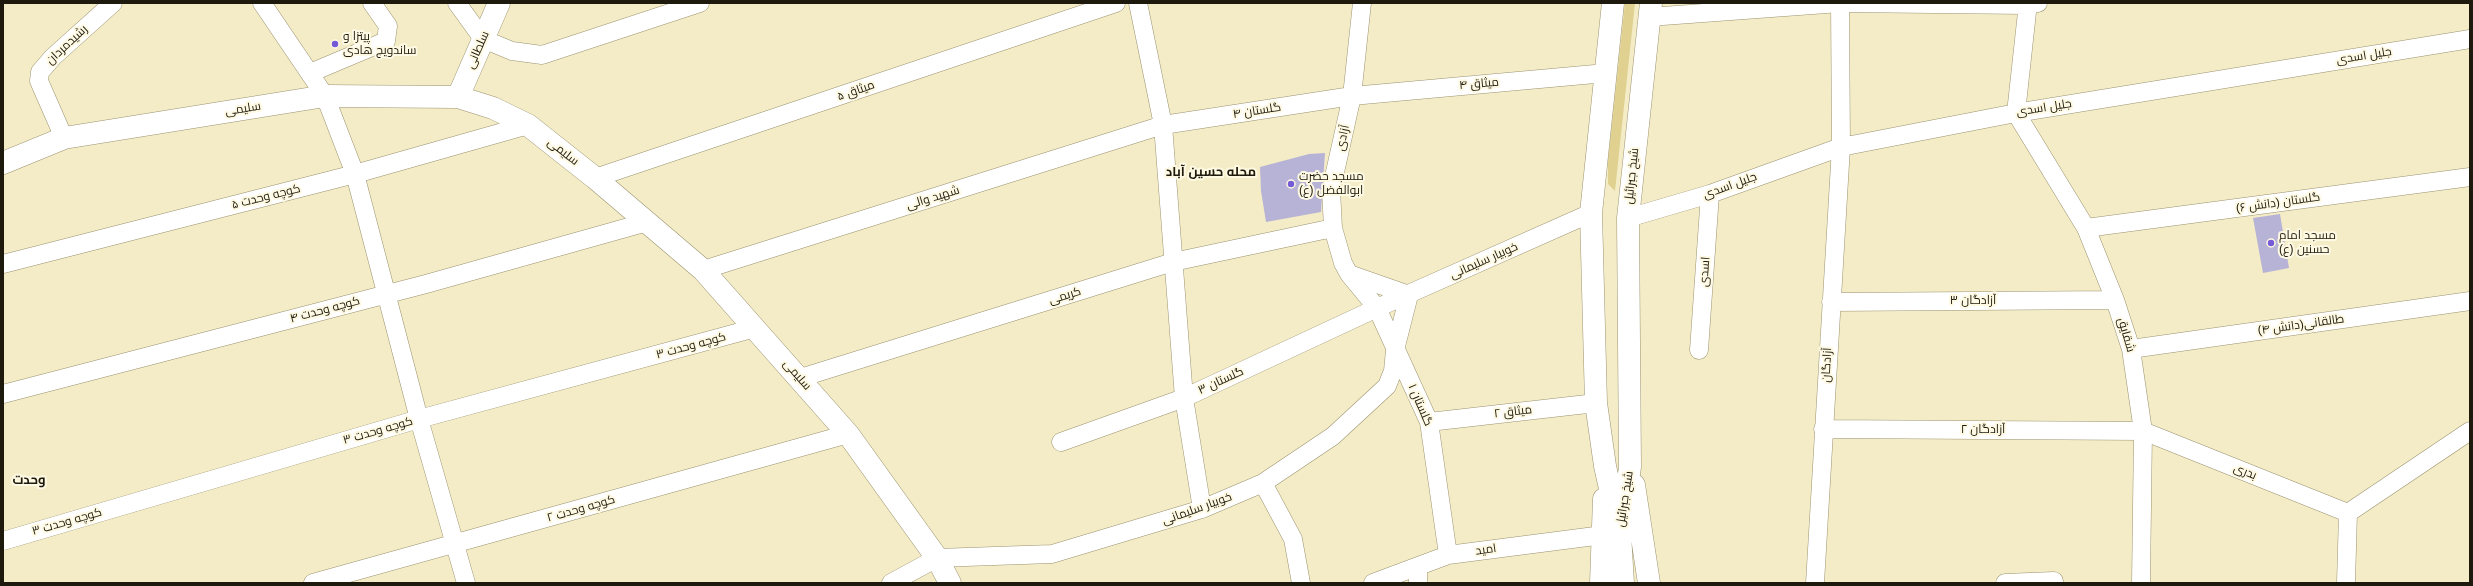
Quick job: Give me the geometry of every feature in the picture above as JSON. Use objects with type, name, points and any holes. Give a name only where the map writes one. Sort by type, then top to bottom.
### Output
[{"type":"street","name":"رشیدمردان","points":[[64,138],[39,81],[40,72],[53,57],[113,3]]},
{"type":"street","points":[[262,3],[325,96],[355,174],[419,420],[466,583]]},
{"type":"street","points":[[310,73],[386,41],[388,26],[372,3]]},
{"type":"street","points":[[457,3],[483,39],[512,51],[542,55],[700,3]]},
{"type":"street","name":"سلطانی","points":[[458,97],[499,3]]},
{"type":"street","name":"میثاق ۵","points":[[596,178],[1116,3]]},
{"type":"street","points":[[1138,3],[1163,125],[1184,398],[1202,509]]},
{"type":"street","name":"آزادی","points":[[1362,3],[1352,96],[1331,190],[1333,228],[1343,263],[1348,274],[1377,308]]},
{"type":"street","name":"شیخ جبرائیل","points":[[1611,534],[1596,403],[1591,213],[1613,3]]},
{"type":"street","points":[[1650,10],[1840,3],[2031,4],[2016,113]]},
{"type":"street","name":"آزادگان","points":[[1815,583],[1823,429],[1842,147],[1840,3]]},
{"type":"street","name":"شیخ جبرائیل","points":[[1611,534],[1630,468],[1628,218],[1650,10]]},
{"type":"street","name":"جلیل اسدی","points":[[1628,218],[1710,194],[1842,147],[2016,113],[2470,39]]},
{"type":"street","name":"میثاق ۴","points":[[1352,96],[1606,73]]},
{"type":"street","name":"سلیمی","points":[[3,163],[64,138],[325,96],[458,97],[493,108],[528,125],[596,178],[703,270],[848,434],[937,558],[950,583]]},
{"type":"street","name":"گلستان ۴","points":[[1163,125],[1352,96]]},
{"type":"street","name":"شقایق","points":[[2016,113],[2086,228],[2115,300],[2131,350],[2143,431],[2141,583]]},
{"type":"street","name":"کوچه وحدت ۵","points":[[3,264],[355,174],[528,125]]},
{"type":"street","name":"شهید والی","points":[[703,270],[1163,125]]},
{"type":"street","name":"گلستان (دانش ۶)","points":[[2086,228],[2470,177]]},
{"type":"street","name":"اسدی","points":[[1699,350],[1710,194]]},
{"type":"street","name":"خوبیار سلیمانی","points":[[1377,308],[1591,213]]},
{"type":"street","name":"کوچه وحدت ۴","points":[[3,394],[387,293],[647,222]]},
{"type":"street","name":"کریمی","points":[[800,378],[1173,262],[1333,228]]},
{"type":"street","points":[[1348,274],[1409,295],[1395,350]]},
{"type":"street","name":"آزادگان ۳","points":[[1831,302],[2115,300]]},
{"type":"street","name":"طالقانی(دانش ۴)","points":[[2131,350],[2470,301]]},
{"type":"street","name":"گلستان ۳","points":[[1061,442],[1184,398],[1377,308]]},
{"type":"street","name":"گلستان ۱","points":[[1377,308],[1429,422],[1448,555]]},
{"type":"street","name":"کوچه وحدت ۳","points":[[3,540],[419,420],[755,328]]},
{"type":"street","name":"خوبیار سلیمانی","points":[[937,558],[1052,554],[1202,509],[1263,483],[1333,436],[1371,403],[1387,386],[1394,371],[1395,350]]},
{"type":"street","name":"میثاق ۲","points":[[1429,422],[1596,403]]},
{"type":"street","name":"آزادگان ۲","points":[[1823,429],[2143,431]]},
{"type":"street","name":"بدری","points":[[2143,431],[2348,513]]},
{"type":"street","points":[[2346,583],[2348,513],[2470,431]]},
{"type":"street","name":"کوچه وحدت ۲","points":[[313,583],[848,434]]},
{"type":"street","points":[[1630,468],[1649,583]]},
{"type":"street","points":[[1263,483],[1293,539],[1302,583]]},
{"type":"street","points":[[1601,583],[1611,534]]},
{"type":"street","points":[[1611,534],[1623,583]]},
{"type":"street","name":"امید","points":[[1374,583],[1418,575],[1448,555],[1611,534]]},
{"type":"street","points":[[891,583],[937,558]]},
{"type":"street","points":[[2004,583],[2054,583]]},
{"type":"shaded area","points":[[1625,3],[1635,3],[1615,191],[1608,184],[1608,161]]},
{"type":"building","name":"مسجد حضرت ابوالفضل (ع)","points":[[1325,153],[1321,212],[1266,222],[1261,191],[1260,167],[1309,154]]},
{"type":"building","name":"مسجد امام حسنین (ع)","points":[[2280,214],[2289,268],[2263,273],[2253,218]]},
{"type":"place","name":"پیتزا و ساندویچ هادی","points":[[335,44]]},
{"type":"place","name":"مسجد حضرت ابوالفضل (ع)","points":[[1291,184]]},
{"type":"place","name":"مسجد امام حسنین (ع)","points":[[2271,243]]},
{"type":"district","name":"محله حسین آباد","points":[[1211,172]]},
{"type":"district","name":"وحدت","points":[[29,480]]}]
